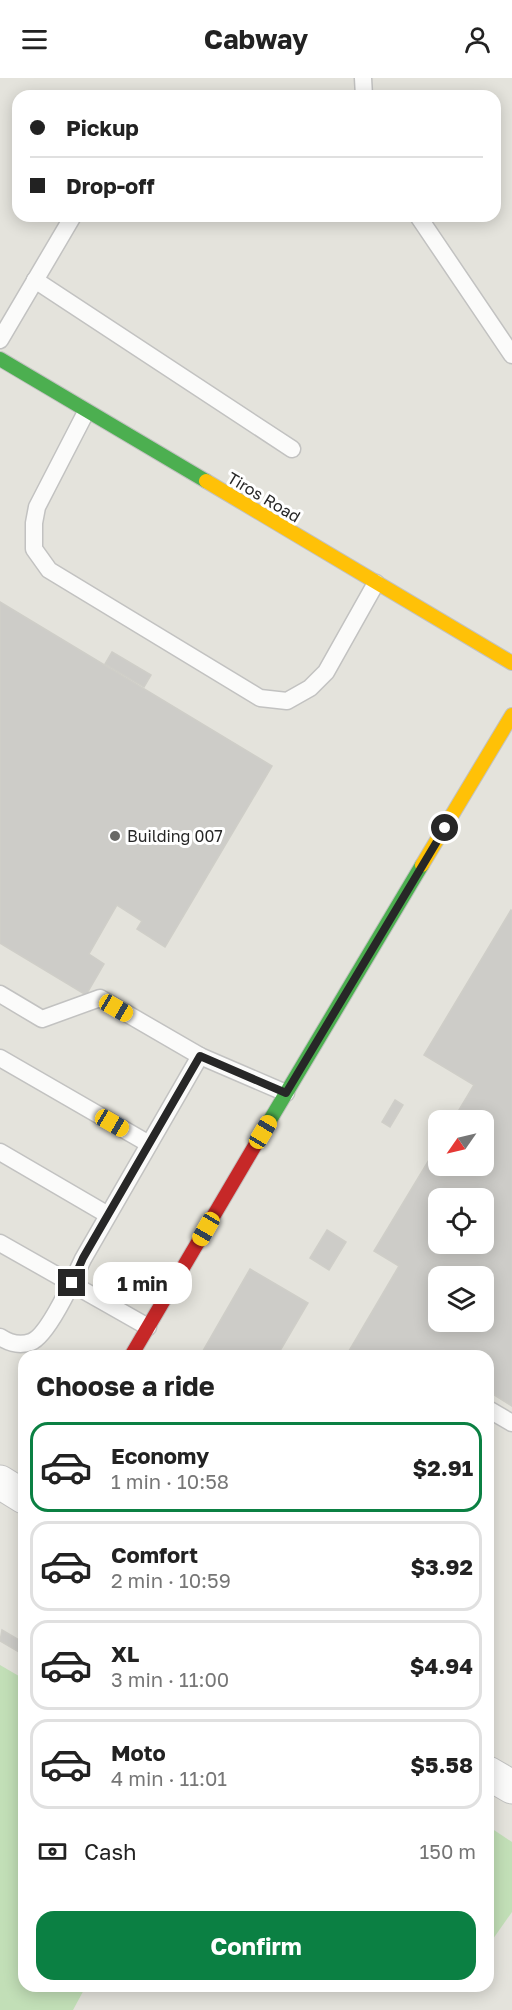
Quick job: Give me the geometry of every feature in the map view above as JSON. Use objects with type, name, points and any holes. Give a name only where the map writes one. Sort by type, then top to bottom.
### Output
[{"type":"street","name":"Tiros Road","points":[[0,359],[512,663]]},
{"type":"street","points":[[135,1350],[512,715]]},
{"type":"street","points":[[0,1482],[18,1493]]},
{"type":"street","points":[[494,1777],[512,1788]]},
{"type":"lane","points":[[0,340],[69,222]]},
{"type":"lane","points":[[422,222],[512,355]]},
{"type":"lane","points":[[35,280],[292,449]]},
{"type":"lane","points":[[86,412],[37,507],[34,523],[34,549],[49,570],[260,698],[287,700],[310,688],[326,672],[376,583]]},
{"type":"lane","points":[[0,994],[42,1019],[100,998],[200,1056],[286,1093]]},
{"type":"lane","points":[[0,1337],[18,1345],[33,1342],[42,1333],[200,1056]]},
{"type":"lane","points":[[0,1058],[149,1144]]},
{"type":"lane","points":[[0,1152],[108,1215]]},
{"type":"lane","points":[[0,1243],[148,1327]]},
{"type":"lane","points":[[494,1412],[512,1423]]},
{"type":"green space","points":[[0,1665],[18,1676],[18,1992],[83,1992],[73,2010],[0,2010]]},
{"type":"green space","points":[[494,1830],[512,1842],[512,1912],[494,1938]]},
{"type":"building","name":"Building 007","points":[[0,602],[272,766],[165,947],[137,929],[142,921],[117,905],[89,954],[104,964],[86,995],[0,943]]},
{"type":"building","points":[[112,652],[151,675],[144,687],[105,664]]},
{"type":"building","points":[[511,910],[512,1406],[494,1395],[494,1350],[350,1350],[399,1266],[374,1251],[428,1162],[428,1176],[494,1176],[494,1110],[459,1110],[474,1085],[424,1055]]},
{"type":"building","points":[[395,1100],[403,1105],[390,1127],[382,1122]]},
{"type":"building","points":[[327,1230],[346,1242],[329,1270],[310,1258]]},
{"type":"building","points":[[250,1269],[308,1303],[281,1350],[203,1350]]},
{"type":"building","points":[[2,1630],[18,1639],[18,1652],[0,1641]]},
{"type":"traffic: fast","points":[[0,359],[206,481]]},
{"type":"traffic: fast","points":[[257,1142],[422,865]]},
{"type":"traffic: slow","points":[[206,481],[512,663]]},
{"type":"traffic: slow","points":[[422,865],[512,715]]},
{"type":"traffic: jam","points":[[135,1350],[257,1142]]},
{"type":"place","name":"Building 007","points":[[115,836]]},
{"type":"route","points":[[72,1283],[83,1258],[200,1056],[286,1093],[445,828]]}]
